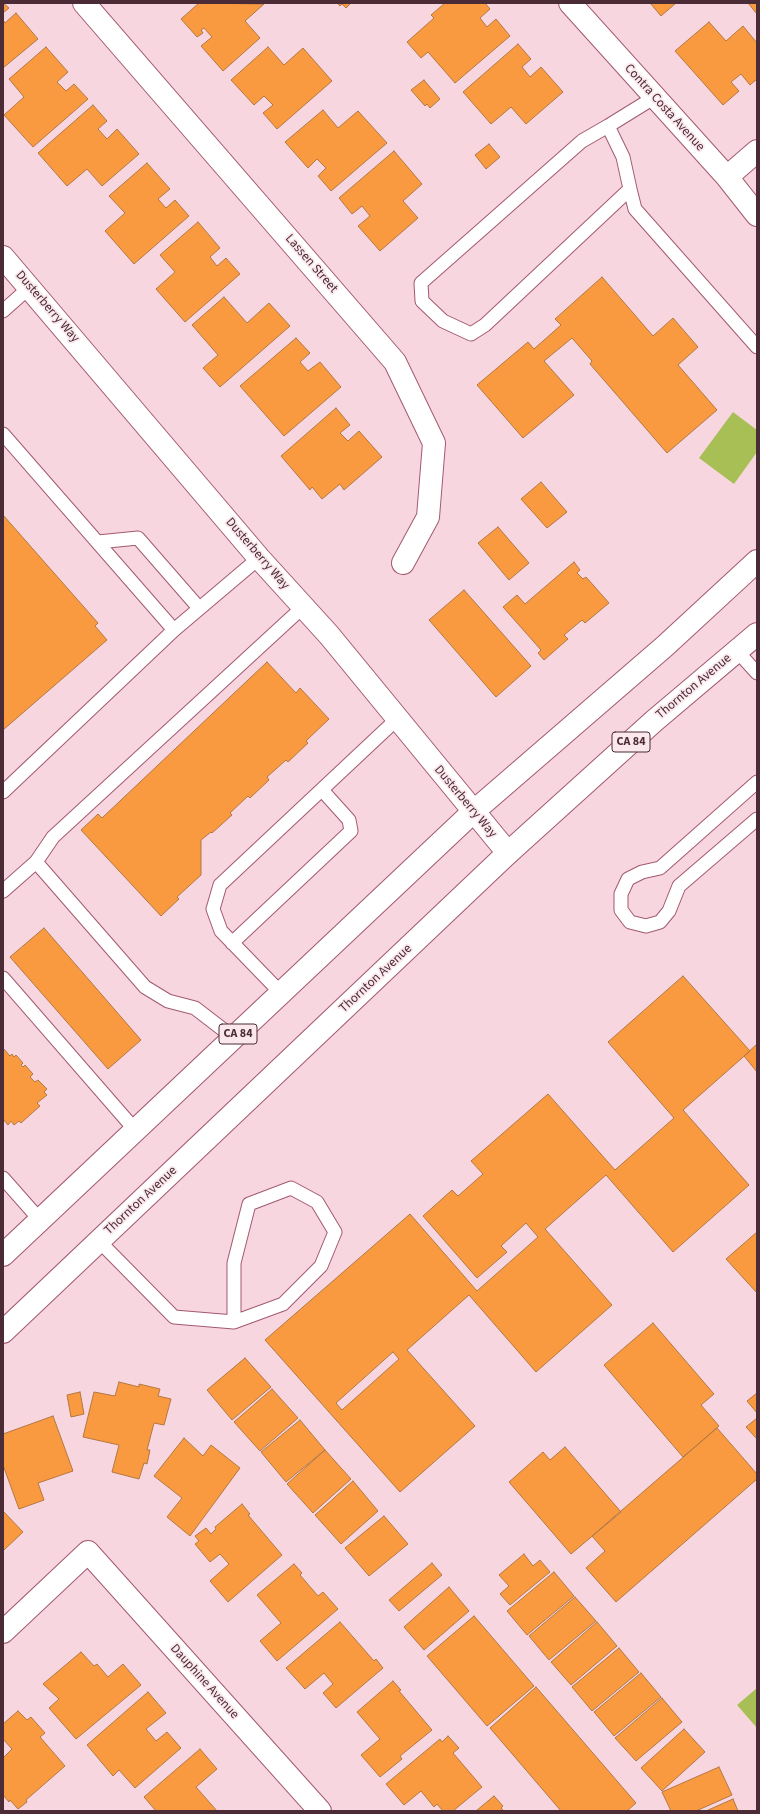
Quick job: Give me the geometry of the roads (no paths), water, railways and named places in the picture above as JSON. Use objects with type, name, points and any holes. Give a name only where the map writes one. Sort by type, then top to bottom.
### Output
[{"type":"main road","name":"Lassen Street","points":[[84,3],[395,362],[434,443],[428,517],[403,563]]},
{"type":"main road","name":"Contra Costa Avenue","points":[[570,3],[727,177],[757,215]]},
{"type":"main road","points":[[727,177],[757,151]]},
{"type":"main road","name":"Dusterberry Way","points":[[3,257],[259,558],[329,636],[508,853]]},
{"type":"main road","name":"CA 84","points":[[3,1255],[473,812],[665,646],[757,561]]},
{"type":"main road","name":"Thornton Avenue","points":[[3,1332],[508,853],[654,721],[757,634]]},
{"type":"main road","name":"Dauphine Avenue","points":[[3,1632],[88,1552],[319,1811]]},
{"type":"lane","points":[[630,189],[484,325],[471,334],[444,321],[422,301],[420,283],[582,141],[655,97]]},
{"type":"lane","points":[[608,126],[623,157],[636,209],[757,347]]},
{"type":"lane","points":[[3,311],[30,287]]},
{"type":"lane","points":[[3,434],[174,630]]},
{"type":"lane","points":[[98,542],[138,538],[200,608]]},
{"type":"lane","points":[[3,792],[174,630],[259,558]]},
{"type":"lane","points":[[3,891],[36,862],[53,837],[303,607]]},
{"type":"lane","points":[[737,651],[757,673]]},
{"type":"lane","points":[[280,994],[221,931],[213,908],[220,885],[397,719]]},
{"type":"lane","points":[[757,782],[660,868],[642,872],[628,879],[621,894],[621,910],[630,922],[646,926],[660,922],[670,911],[679,886],[757,819]]},
{"type":"lane","points":[[232,943],[351,831],[349,820],[322,790]]},
{"type":"lane","points":[[36,862],[145,987],[168,1001],[195,1008],[234,1038]]},
{"type":"lane","points":[[3,978],[136,1131]]},
{"type":"lane","points":[[3,1178],[40,1220]]},
{"type":"lane","points":[[99,1241],[174,1317],[234,1322],[283,1304],[321,1266],[335,1232],[317,1202],[291,1188],[250,1204],[234,1262],[234,1322]]}]
